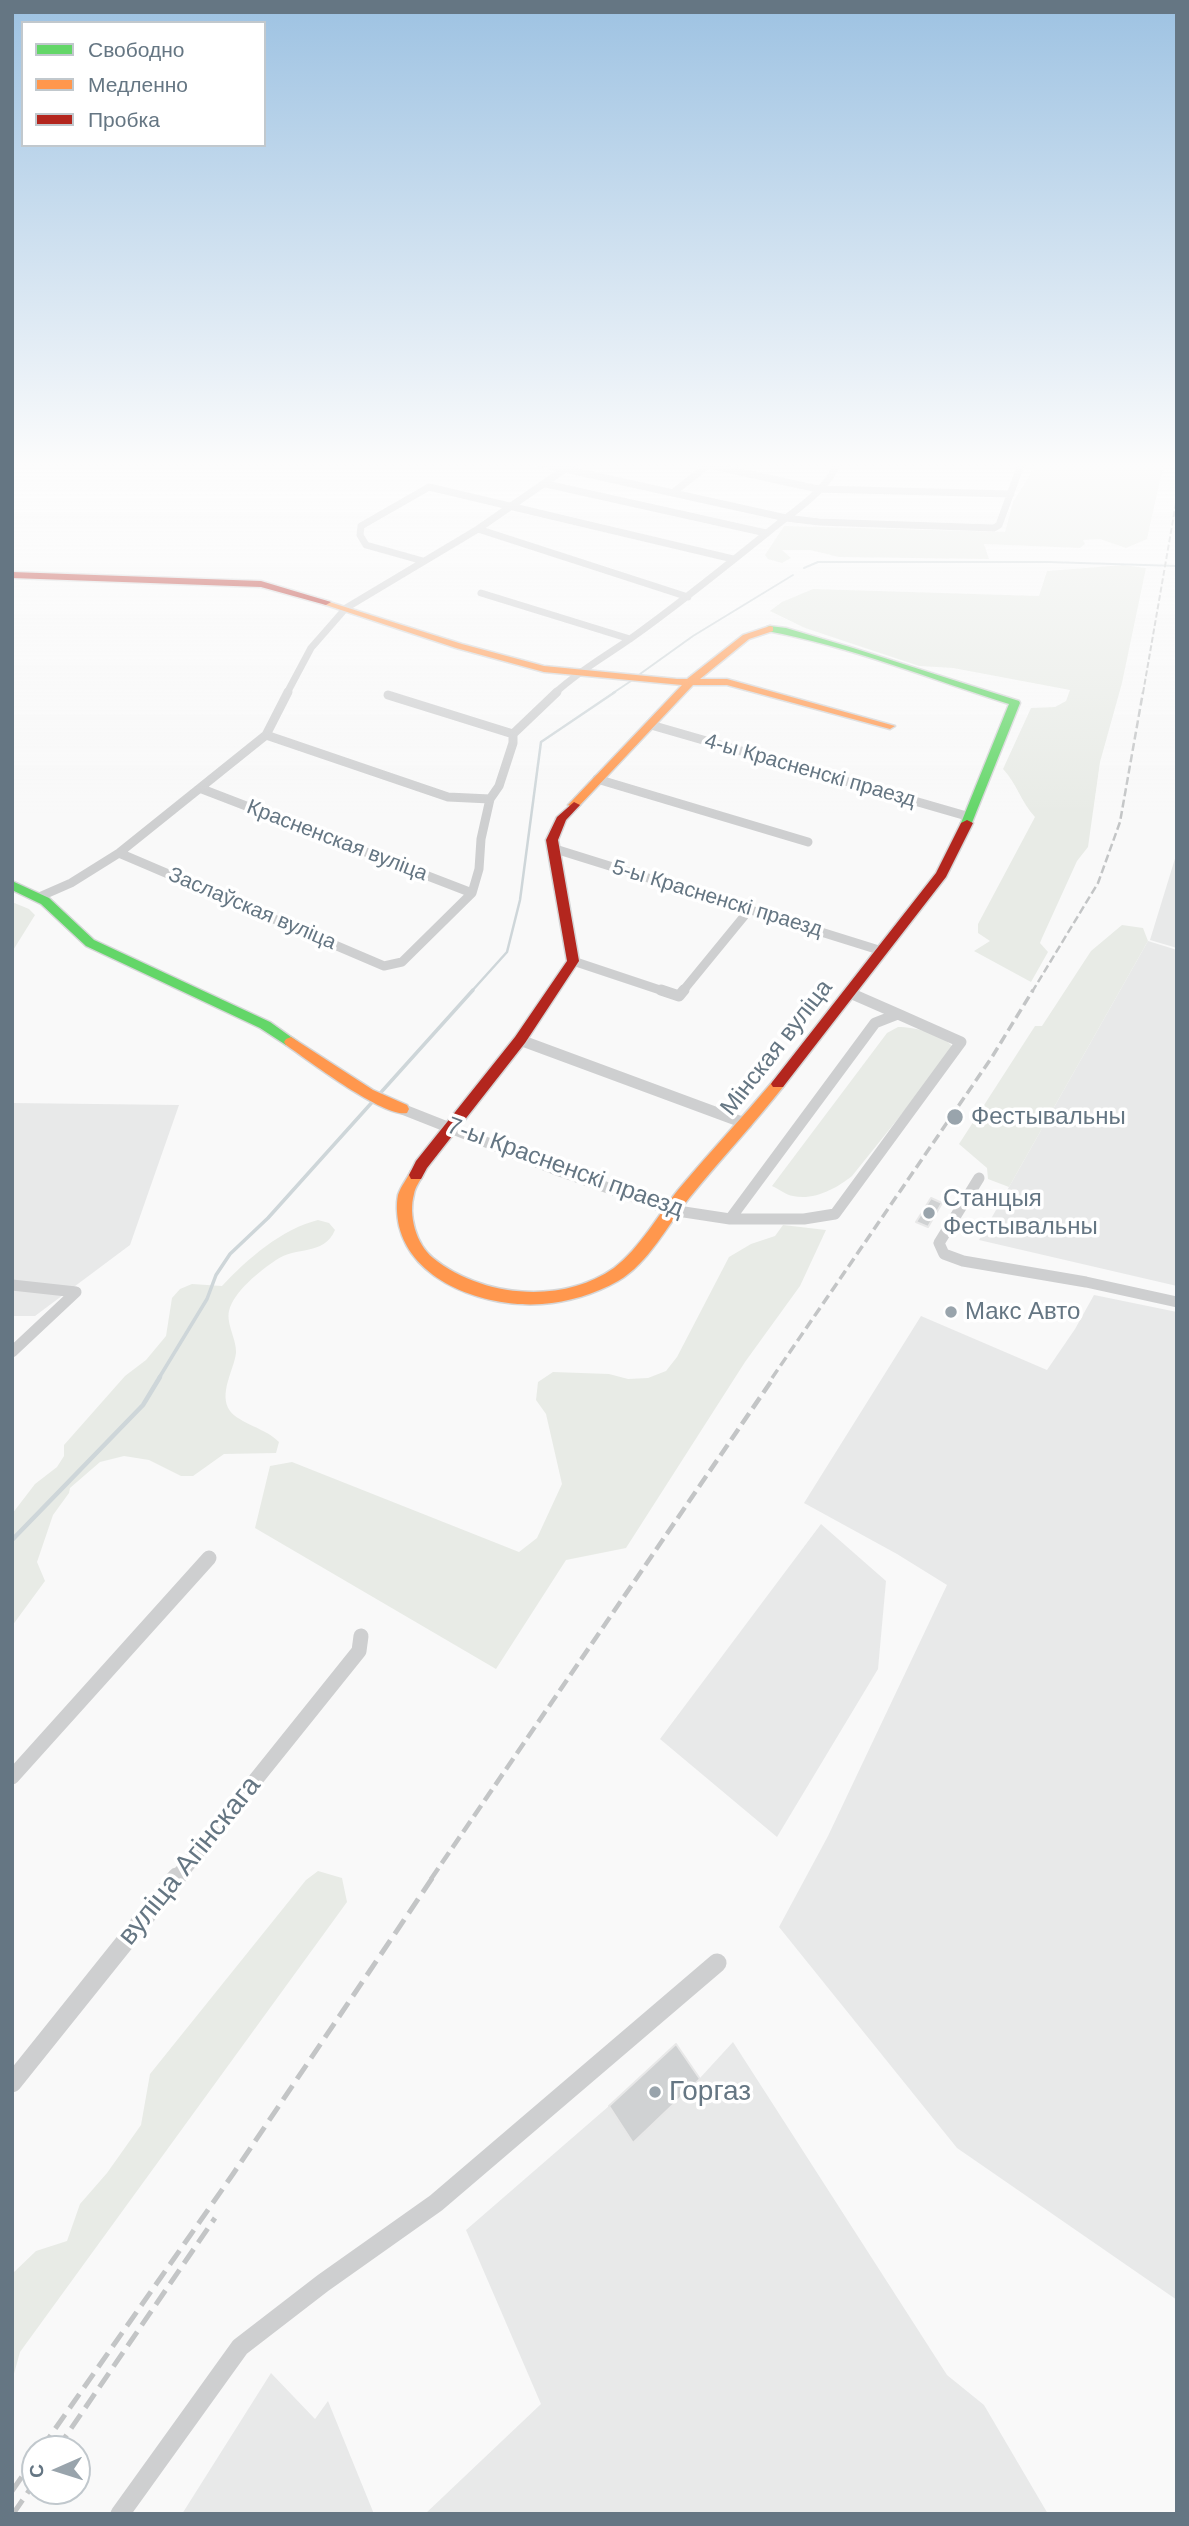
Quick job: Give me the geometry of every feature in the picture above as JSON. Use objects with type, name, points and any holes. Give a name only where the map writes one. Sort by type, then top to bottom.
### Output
[{"type":"street","points":[[147,580],[261,584],[346,608],[459,646],[544,669],[727,682],[890,726]]},
{"type":"street","points":[[39,897],[71,883],[119,853],[266,735],[311,648],[346,608],[392,580]]},
{"type":"street","points":[[635,580],[688,597]]},
{"type":"street","points":[[384,966],[402,962],[472,893],[480,869],[481,839],[490,799],[499,786],[513,743],[513,733],[577,672],[630,639],[708,580]]},
{"type":"street","points":[[481,593],[630,639]]},
{"type":"street","name":"Мінская вуліца","points":[[452,1128],[422,1165],[406,1195],[407,1224],[416,1253],[438,1271],[475,1292],[529,1299],[577,1292],[614,1276],[646,1245],[671,1210],[747,1124],[942,874],[970,817],[1015,703],[838,646],[783,630],[770,629],[746,637],[691,681]]},
{"type":"street","points":[[452,1128],[520,1040],[573,961],[552,848],[552,840],[561,819],[691,681]]},
{"type":"street","points":[[388,695],[513,733]]},
{"type":"street","name":"4-ы Красненскі праезд","points":[[651,725],[970,817]]},
{"type":"street","points":[[266,735],[448,797],[490,799]]},
{"type":"street","points":[[597,779],[808,842]]},
{"type":"street","name":"Красненская вуліца","points":[[202,789],[472,893]]},
{"type":"street","name":"5-ы Красненскі праезд","points":[[552,848],[882,951]]},
{"type":"street","name":"Заслаўская вуліца","points":[[119,853],[384,966]]},
{"type":"street","points":[[12,885],[39,897],[90,943],[265,1026],[368,1094],[402,1109]]},
{"type":"street","points":[[573,961],[679,996],[750,909]]},
{"type":"street","points":[[850,993],[898,1014]]},
{"type":"street","points":[[730,1219],[875,1023],[898,1014]]},
{"type":"street","name":"7-ы Красненскі праезд","points":[[402,1109],[554,1169],[671,1210],[730,1219],[804,1219],[835,1214],[961,1042],[898,1014]]},
{"type":"street","points":[[520,1040],[747,1124]]},
{"type":"street","points":[[979,1178],[939,1243],[944,1254],[962,1261],[1086,1282],[1177,1302]]},
{"type":"street","points":[[12,1285],[76,1292],[12,1352]]},
{"type":"street","points":[[12,1777],[209,1558]]},
{"type":"street","name":"вуліца Агінскага","points":[[12,2083],[359,1651],[361,1636]]},
{"type":"street","points":[[120,2514],[240,2347],[323,2283],[436,2203],[717,1963]]},
{"type":"shaded area","points":[[1044,580],[1144,580],[1122,683],[1100,762],[1088,847],[1077,861],[1042,938],[1040,943],[1048,952],[1031,982],[974,951],[990,941],[978,933],[978,924],[1035,817],[1003,769],[1031,708],[1055,707],[1066,701],[1070,690],[953,668],[919,666],[805,628],[770,611],[782,602],[813,589],[1039,596]]},
{"type":"shaded area","points":[[1177,852],[1177,948],[1150,940]]},
{"type":"shaded area","points":[[12,902],[29,909],[35,915],[12,952]]},
{"type":"shaded area","points":[[1122,925],[1143,928],[1148,941],[1009,1187],[988,1179],[987,1168],[959,1144],[1035,1026],[1042,1026],[1091,951]]},
{"type":"shaded area","points":[[1148,941],[1177,950],[1177,1286],[979,1240]]},
{"type":"shaded area","points":[[898,1027],[937,1035],[954,1049],[846,1181],[809,1197],[790,1195],[772,1186],[887,1033]]},
{"type":"shaded area","points":[[12,1103],[179,1105],[130,1245],[35,1316],[12,1316]]},
{"type":"shaded area","points":[[318,1220],[329,1223],[335,1230],[330,1238],[324,1244],[284,1256],[270,1265],[242,1289],[229,1311],[236,1353],[226,1390],[227,1404],[234,1415],[279,1442],[276,1453],[224,1454],[193,1476],[181,1476],[149,1460],[124,1456],[100,1462],[70,1488],[53,1515],[37,1562],[45,1581],[12,1626],[12,1514],[35,1484],[57,1467],[64,1456],[64,1445],[125,1376],[146,1360],[166,1336],[172,1298],[180,1289],[192,1284],[222,1286],[266,1246],[291,1230]]},
{"type":"shaded area","points":[[783,1225],[826,1230],[800,1286],[745,1362],[626,1548],[566,1560],[496,1669],[255,1528],[270,1466],[292,1462],[519,1552],[537,1538],[562,1484],[546,1414],[536,1400],[538,1382],[553,1372],[609,1374],[628,1379],[648,1378],[666,1371],[677,1357],[729,1257],[751,1244],[775,1236]]},
{"type":"shaded area","points":[[1094,1295],[1177,1312],[1177,2300],[957,2148],[779,1927],[828,1836],[947,1585],[804,1503],[921,1316],[1047,1370]]},
{"type":"shaded area","points":[[821,1524],[886,1581],[878,1669],[777,1837],[660,1739]]},
{"type":"shaded area","points":[[318,1871],[342,1878],[347,1902],[20,2352],[12,2381],[12,2274],[36,2251],[67,2241],[80,2204],[107,2173],[141,2125],[150,2074],[306,1880]]},
{"type":"shaded area","points":[[733,2042],[947,2375],[984,2405],[1048,2514],[425,2514],[541,2404],[466,2230],[676,2044],[700,2078]]},
{"type":"shaded area","points":[[271,2373],[315,2419],[328,2401],[374,2514],[182,2514]]},
{"type":"building","name":"Станцыя Фестывальны","points":[[931,1198],[942,1203],[928,1227],[916,1222]]},
{"type":"building","name":"Горгаз","points":[[676,2044],[700,2079],[633,2143],[609,2106]]},
{"type":"waterway","points":[[640,674],[693,636],[785,580]]},
{"type":"waterway","points":[[613,693],[631,681]]},
{"type":"waterway","points":[[471,992],[507,952],[520,900],[541,742],[615,692]]},
{"type":"waterway","points":[[159,1378],[207,1299],[216,1275],[230,1254],[268,1218],[473,990]]},
{"type":"waterway","points":[[12,1540],[143,1405],[160,1377]]},
{"type":"railway","points":[[1143,693],[1163,580]]},
{"type":"railway","points":[[1032,992],[1098,883],[1120,822],[1143,692]]},
{"type":"railway","points":[[772,1378],[992,1057],[1033,990]]},
{"type":"railway","points":[[431,1879],[774,1377]]},
{"type":"railway","points":[[51,2435],[233,2174],[433,1877]]},
{"type":"railway","points":[[67,2435],[215,2218]]},
{"type":"railway","points":[[12,2491],[21,2478]]},
{"type":"railway","points":[[13,2514],[21,2502]]},
{"type":"traffic: fast","points":[[770,629],[783,630],[850,650],[1015,703],[967,823]]},
{"type":"traffic: fast","points":[[12,885],[45,901],[90,943],[265,1025],[291,1042]]},
{"type":"traffic: slow","points":[[326,602],[459,646],[544,669],[677,682],[727,682],[890,726]]},
{"type":"traffic: slow","points":[[574,805],[691,681],[746,637],[770,629]]},
{"type":"traffic: slow","points":[[291,1042],[368,1094],[402,1109]]},
{"type":"traffic: slow","points":[[416,1175],[406,1194],[406,1221],[416,1249],[427,1262],[470,1287],[493,1294],[517,1297],[566,1294],[612,1277],[630,1263],[684,1194],[778,1084]]},
{"type":"traffic: jam","points":[[147,580],[261,584],[326,602]]},
{"type":"traffic: jam","points":[[416,1175],[421,1165],[520,1040],[573,961],[552,840],[561,819],[574,805]]},
{"type":"traffic: jam","points":[[778,1084],[942,874],[967,823]]},
{"type":"place","name":"Фестывальны","points":[[955,1117]]},
{"type":"place","name":"Станцыя Фестывальны","points":[[929,1213]]},
{"type":"place","name":"Макс Авто","points":[[951,1312]]},
{"type":"place","name":"Горгаз","points":[[655,2092]]}]
